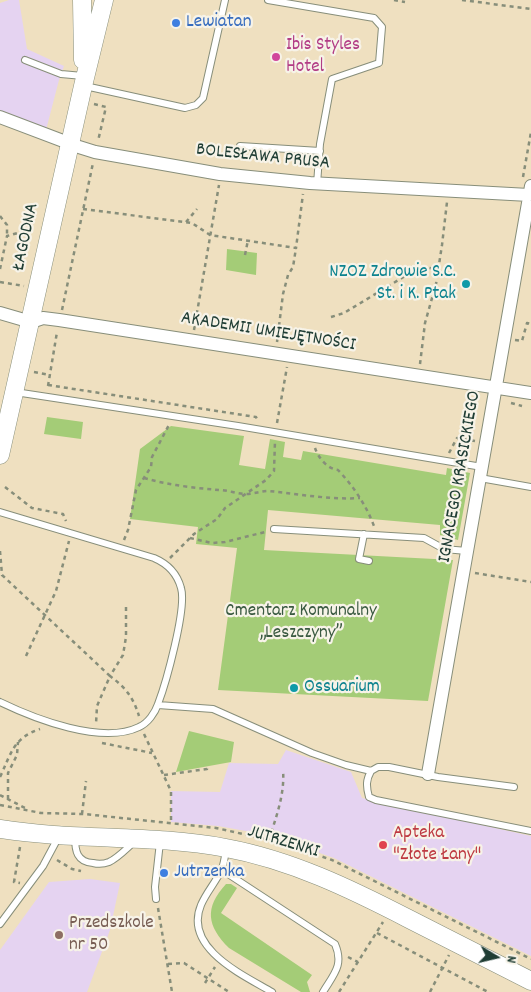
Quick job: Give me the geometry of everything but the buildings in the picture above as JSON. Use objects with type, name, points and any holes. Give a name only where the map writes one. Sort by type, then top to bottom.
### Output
[{"type":"street","name":"ŁAGODNA","points":[[82,0],[87,83]]},
{"type":"street","name":"ŁAGODNA","points":[[0,456],[70,144],[87,83],[104,0]]},
{"type":"street","name":"BOLESŁAWA PRUSA","points":[[0,117],[95,152],[220,174],[317,184],[530,190]]},
{"type":"street","name":"IGNACEGO KRASICKIEGO","points":[[428,774],[530,190]]},
{"type":"street","name":"AKADEMII UMIEJĘTNOŚCI","points":[[0,313],[30,322],[43,318],[56,327],[192,340],[531,393]]},
{"type":"street","name":"JUTRZENKI","points":[[0,829],[67,836],[160,840],[227,848],[277,862],[320,876],[531,981]]},
{"type":"lane","points":[[26,60],[87,83],[185,108],[196,105],[203,98],[225,0]]},
{"type":"lane","points":[[268,0],[374,18],[382,26],[379,63],[332,79],[320,151],[317,184]]},
{"type":"lane","points":[[240,146],[320,151]]},
{"type":"lane","points":[[15,392],[276,432],[444,461],[531,487]]},
{"type":"lane","points":[[0,512],[166,563],[176,575],[182,589],[182,606],[175,642],[158,705],[152,717],[141,726],[128,731],[114,733],[59,726],[0,702]]},
{"type":"lane","points":[[274,529],[424,538],[444,549],[467,551]]},
{"type":"lane","points":[[364,534],[359,559],[369,561]]},
{"type":"lane","points":[[158,705],[213,709],[312,753],[346,765],[371,771]]},
{"type":"lane","points":[[514,787],[438,777],[389,767],[378,767],[371,771],[366,783],[369,796],[376,800],[531,831]]},
{"type":"lane","points":[[0,924],[67,836],[79,858],[85,862],[97,864],[108,862],[137,839]]},
{"type":"lane","points":[[156,899],[154,887],[160,840]]},
{"type":"lane","points":[[227,848],[222,870],[200,906],[197,919],[201,935],[212,952],[226,965],[272,992]]},
{"type":"lane","points":[[222,870],[335,944],[339,952],[339,963],[337,971],[323,992]]},
{"type":"path","points":[[394,0],[405,2]]},
{"type":"path","points":[[462,0],[531,9]]},
{"type":"path","points":[[46,396],[56,327],[106,107],[93,104],[87,83]]},
{"type":"path","points":[[192,340],[220,174]]},
{"type":"path","points":[[276,346],[284,294],[288,275],[293,266],[296,248],[303,193],[298,187],[298,182]]},
{"type":"path","points":[[420,367],[425,322],[436,284],[447,198]]},
{"type":"path","points":[[83,209],[192,223],[210,235],[296,248]]},
{"type":"path","points":[[186,222],[197,209]]},
{"type":"path","points":[[0,216],[7,225],[7,236],[0,269]]},
{"type":"path","points":[[7,236],[39,227]]},
{"type":"path","points":[[245,255],[248,240]]},
{"type":"path","points":[[331,317],[344,313],[420,267],[438,270]]},
{"type":"path","points":[[0,282],[26,286]]},
{"type":"path","points":[[512,340],[522,342],[527,323],[531,324]]},
{"type":"path","points":[[166,563],[190,538],[217,519],[225,508],[266,480],[274,470],[276,432],[287,366]]},
{"type":"path","points":[[31,371],[50,375]]},
{"type":"path","points":[[48,385],[256,417],[258,421]]},
{"type":"path","points":[[128,530],[136,490],[151,467],[152,457],[170,425]]},
{"type":"path","points":[[444,461],[457,438],[486,443]]},
{"type":"path","points":[[316,440],[314,449],[331,469],[338,470],[360,498],[368,511],[377,535]]},
{"type":"path","points":[[144,478],[196,489],[245,494],[267,491],[345,499],[360,498]]},
{"type":"path","points":[[4,487],[32,508],[63,514],[71,533],[56,591],[26,656]]},
{"type":"path","points":[[190,538],[212,543],[225,542],[254,536],[274,529]]},
{"type":"path","points":[[0,551],[2,575],[123,686],[132,699],[152,753],[171,791],[171,824]]},
{"type":"path","points":[[464,571],[531,583]]},
{"type":"path","points":[[126,607],[126,637],[123,655],[110,676],[97,706],[95,742],[152,753]]},
{"type":"path","points":[[0,777],[14,745],[18,741],[38,729],[48,731]]},
{"type":"path","points":[[8,799],[8,773],[17,755],[18,741]]},
{"type":"path","points":[[164,776],[207,768],[208,766]]},
{"type":"path","points":[[269,840],[281,801],[284,781],[283,770]]},
{"type":"path","points":[[82,814],[86,780]]},
{"type":"path","points":[[0,795],[31,811]]},
{"type":"path","points":[[20,850],[14,882],[23,883]]},
{"type":"path","points":[[156,899],[172,992]]},
{"type":"path","points":[[341,991],[384,920]]},
{"type":"path","points":[[377,932],[488,992]]},
{"type":"path","points":[[430,992],[449,954]]},
{"type":"path","points":[[205,983],[220,959]]},
{"type":"path","points":[[168,964],[184,963],[229,992]]},
{"type":"shaded area","points":[[9,0],[19,0],[27,49],[64,66],[46,130],[0,113],[0,3]]},
{"type":"shaded area","points":[[286,750],[351,772],[362,798],[531,836],[531,956],[334,858],[268,835],[218,826],[171,822],[171,791],[220,792],[229,763],[278,764]]},
{"type":"shaded area","name":"Przedszkole nr 50","points":[[90,879],[120,883],[110,930],[87,992],[0,992],[0,950],[49,882]]},
{"type":"green space","points":[[227,249],[257,253],[256,275],[226,270]]},
{"type":"green space","points":[[47,417],[83,422],[81,439],[44,434]]},
{"type":"green space","name":"Cmentarz Komunalny „Leszczyny”","points":[[171,426],[244,436],[239,465],[265,469],[270,439],[285,442],[283,457],[301,460],[303,451],[446,475],[447,468],[470,473],[458,540],[440,535],[440,525],[268,510],[264,550],[453,560],[428,701],[218,690],[237,548],[196,544],[198,527],[130,519],[140,449]]},
{"type":"green space","points":[[189,731],[234,742],[231,762],[176,772]]},
{"type":"green space","points":[[226,884],[231,884],[237,888],[221,913],[312,975],[307,982],[310,992],[301,992],[229,948],[222,940],[213,924],[211,909],[214,901]]},
{"type":"place","name":"Lewiatan","points":[[176,23]]},
{"type":"place","name":"Ibis Styles Hotel","points":[[276,57]]},
{"type":"place","name":"NZOZ Zdrowie S.C. St. i K. Ptak","points":[[466,284]]},
{"type":"place","name":"Ossuarium","points":[[294,688]]},
{"type":"place","name":"Apteka \"Złote Łany\"","points":[[383,845]]},
{"type":"place","name":"Jutrzenka","points":[[164,873]]},
{"type":"place","name":"Przedszkole nr 50","points":[[59,935]]}]
